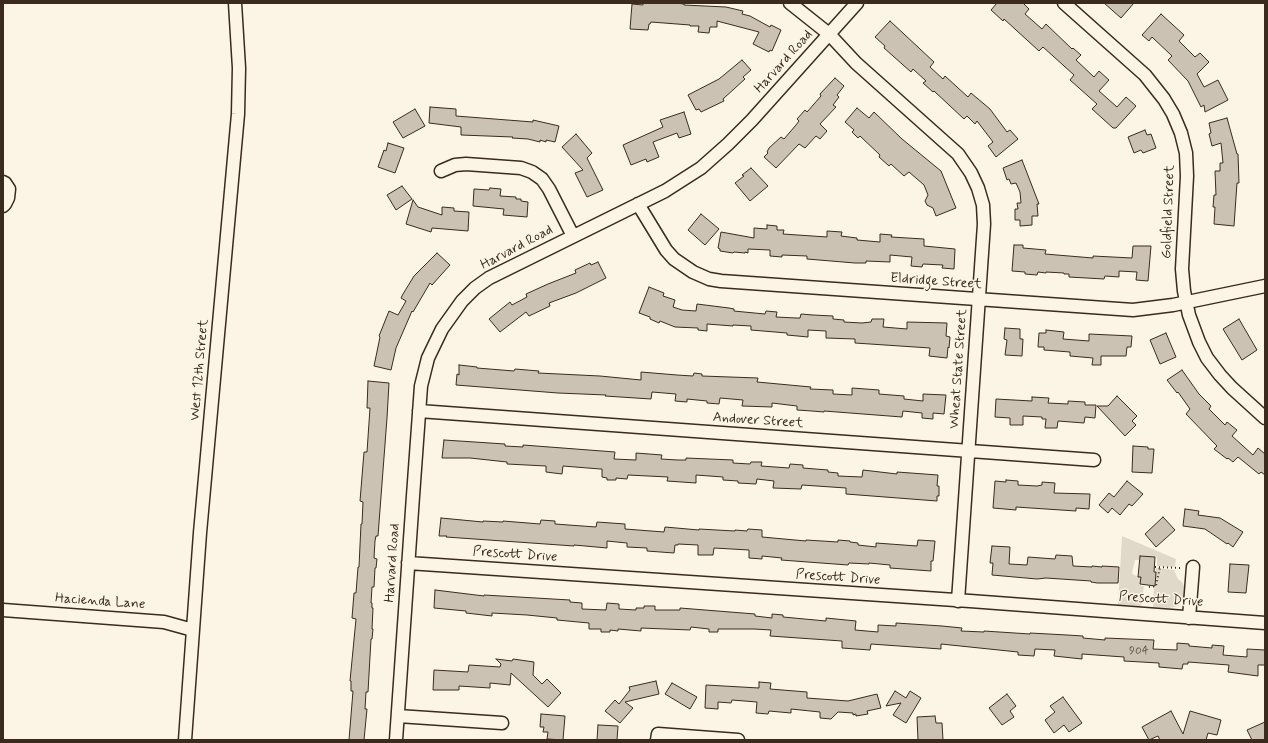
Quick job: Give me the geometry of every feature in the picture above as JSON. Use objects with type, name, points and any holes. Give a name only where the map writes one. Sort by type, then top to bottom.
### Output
[{"type":"street","name":"West 12th Street","points":[[185,740],[200,533],[238,114],[239,68],[235,3]]},
{"type":"street","name":"Wheat State Street","points":[[790,3],[829,34],[856,63],[958,154],[971,173],[978,188],[983,205],[984,224],[958,601]]},
{"type":"street","name":"Harvard Road","points":[[396,740],[421,386],[428,358],[442,329],[462,301],[475,288],[489,278],[665,191],[701,168],[752,120],[857,3]]},
{"type":"street","name":"Goldfield Street","points":[[1066,3],[1145,75],[1173,114],[1181,133],[1186,153],[1187,176],[1182,269],[1186,302],[1192,323],[1208,358],[1232,388],[1265,418]]},
{"type":"street","points":[[441,171],[455,165],[466,164],[521,168],[532,172],[542,179],[549,189],[573,236]]},
{"type":"street","points":[[3,182],[6,183],[8,189],[8,198],[3,206]]},
{"type":"street","name":"Eldridge Street","points":[[638,204],[662,245],[674,259],[693,272],[709,279],[721,281],[1133,310],[1186,302],[1265,286]]},
{"type":"street","name":"Andover Street","points":[[419,411],[1094,460]]},
{"type":"street","name":"Prescott Drive","points":[[408,563],[1265,623]]},
{"type":"street","points":[[1190,618],[1193,567]]},
{"type":"street","name":"Hacienda Lane","points":[[3,610],[164,622],[193,630]]},
{"type":"street","points":[[398,716],[502,722]]},
{"type":"street","points":[[657,737],[738,740]]},
{"type":"path","points":[[1155,567],[1193,567]]},
{"type":"path","points":[[1149,587],[1155,588],[1160,567]]},
{"type":"shaded area","points":[[1122,536],[1176,559],[1175,566],[1173,567],[1157,566],[1157,557],[1140,556],[1139,560],[1135,560],[1132,573],[1141,577],[1140,584],[1141,586],[1144,586],[1141,606],[1118,605]]},
{"type":"shaded area","points":[[1156,568],[1174,570],[1178,579],[1182,582],[1185,595],[1179,606],[1169,608],[1153,607]]},
{"type":"building","points":[[643,3],[676,3],[684,5],[726,7],[743,11],[742,14],[750,16],[770,27],[771,25],[781,30],[772,51],[770,50],[769,52],[753,44],[759,32],[717,21],[717,27],[710,27],[709,33],[698,32],[699,26],[651,22],[648,30],[630,29],[632,4],[643,5]]},
{"type":"building","points":[[997,3],[1023,3],[1029,9],[1025,14],[1042,29],[1046,24],[1072,49],[1073,48],[1081,55],[1076,60],[1094,77],[1099,71],[1109,80],[1099,91],[1117,107],[1126,97],[1136,106],[1116,128],[1113,128],[1092,109],[1097,104],[1070,80],[1074,75],[1043,47],[1039,51],[1004,19],[1003,21],[991,10]]},
{"type":"building","points":[[1104,3],[1134,3],[1121,18]]},
{"type":"building","points":[[1161,14],[1184,35],[1179,41],[1195,57],[1200,53],[1209,62],[1197,74],[1204,87],[1218,80],[1228,100],[1205,112],[1204,105],[1201,107],[1188,81],[1168,60],[1172,56],[1152,37],[1149,41],[1142,35]]},
{"type":"building","points":[[890,21],[934,62],[930,67],[943,79],[945,76],[968,97],[971,93],[990,109],[1007,132],[1010,130],[1018,139],[996,157],[988,146],[993,142],[977,121],[975,124],[967,116],[964,119],[934,91],[933,92],[923,83],[926,81],[913,69],[911,72],[884,48],[885,46],[875,37]]},
{"type":"building","points":[[742,60],[751,70],[743,77],[745,79],[723,99],[724,101],[701,112],[699,109],[696,110],[688,95],[719,79]]},
{"type":"building","points":[[835,78],[844,86],[837,95],[839,97],[833,105],[836,107],[820,124],[827,131],[820,139],[816,136],[805,148],[799,144],[776,168],[764,157],[768,153],[769,148],[781,137],[784,139],[799,121],[797,119],[805,110],[807,112],[821,96],[820,94]]},
{"type":"building","points":[[430,107],[456,109],[456,116],[533,122],[533,120],[559,126],[555,142],[540,140],[540,142],[528,139],[512,138],[513,137],[461,135],[461,127],[429,123]]},
{"type":"building","points":[[857,108],[869,118],[874,112],[902,139],[941,171],[956,208],[936,216],[933,208],[927,205],[925,201],[928,195],[924,185],[909,172],[904,176],[891,164],[889,166],[860,136],[858,138],[852,132],[854,130],[845,122]]},
{"type":"building","points":[[415,109],[425,126],[403,138],[393,122]]},
{"type":"building","points":[[684,112],[691,134],[679,138],[677,133],[653,142],[659,157],[647,162],[646,159],[631,165],[623,145],[663,127],[660,120]]},
{"type":"building","points":[[1227,118],[1238,154],[1239,183],[1237,183],[1234,226],[1214,224],[1215,207],[1213,207],[1214,195],[1216,195],[1215,171],[1220,171],[1220,163],[1223,163],[1221,143],[1212,146],[1209,134],[1211,133],[1209,123]]},
{"type":"building","points":[[1145,130],[1147,135],[1151,134],[1156,148],[1143,153],[1141,150],[1134,153],[1128,137]]},
{"type":"building","points":[[576,134],[592,153],[587,158],[603,190],[587,197],[575,173],[583,170],[562,147]]},
{"type":"building","points":[[388,143],[404,148],[395,173],[378,167],[384,150],[386,151]]},
{"type":"building","points":[[1022,160],[1039,204],[1037,204],[1038,216],[1032,216],[1032,225],[1020,226],[1020,220],[1015,220],[1015,209],[1018,209],[1017,203],[1021,203],[1020,192],[1016,183],[1011,184],[1009,179],[1007,180],[1003,168]]},
{"type":"building","points":[[751,168],[768,186],[750,201],[735,183]]},
{"type":"building","points":[[402,186],[412,199],[396,210],[387,195]]},
{"type":"building","points":[[490,188],[501,189],[500,196],[516,197],[516,199],[521,199],[521,201],[528,202],[527,217],[503,215],[504,209],[473,206],[474,189],[489,190]]},
{"type":"building","points":[[413,200],[418,207],[442,215],[442,207],[454,208],[454,211],[469,212],[468,231],[432,228],[431,232],[406,224]]},
{"type":"building","points":[[701,214],[719,229],[705,245],[688,230]]},
{"type":"building","points":[[767,225],[777,226],[777,230],[784,230],[783,234],[827,237],[827,231],[842,232],[841,236],[857,238],[857,240],[880,242],[880,234],[892,235],[891,237],[924,239],[924,246],[955,249],[954,269],[942,268],[943,265],[923,264],[922,267],[911,266],[912,257],[890,255],[890,262],[866,261],[866,263],[855,263],[807,259],[807,256],[770,256],[770,250],[748,249],[748,253],[733,253],[720,251],[718,248],[721,232],[754,238],[754,228],[767,229]]},
{"type":"building","points":[[1014,245],[1023,245],[1023,248],[1046,250],[1045,254],[1093,258],[1093,256],[1132,258],[1133,246],[1151,246],[1148,281],[1136,280],[1137,272],[1119,271],[1119,277],[1105,276],[1104,279],[1069,277],[1069,274],[1064,273],[1038,272],[1037,275],[1012,271]]},
{"type":"building","points":[[437,253],[450,265],[432,285],[430,283],[413,312],[412,311],[396,348],[391,370],[374,366],[379,336],[389,311],[398,315],[406,301],[401,298],[414,276]]},
{"type":"building","points":[[598,262],[606,278],[576,293],[549,303],[550,306],[529,316],[526,312],[500,332],[489,319],[510,302],[512,305],[527,297],[526,294],[576,273],[575,270],[590,263],[591,265]]},
{"type":"building","points":[[649,287],[664,293],[663,296],[675,300],[673,307],[682,310],[696,311],[697,304],[729,308],[734,309],[734,311],[744,312],[765,314],[766,311],[777,312],[776,317],[800,318],[801,314],[833,316],[833,319],[844,320],[844,322],[862,323],[871,322],[872,319],[884,319],[883,327],[907,329],[907,322],[947,323],[946,336],[950,337],[947,358],[929,356],[930,348],[855,343],[855,339],[826,338],[826,331],[808,330],[808,337],[787,335],[787,333],[751,330],[751,326],[707,324],[707,331],[698,330],[698,328],[675,327],[660,321],[659,323],[650,319],[650,317],[639,313]]},
{"type":"building","points":[[1239,319],[1257,350],[1242,360],[1223,329]]},
{"type":"building","points":[[1005,328],[1020,329],[1020,339],[1023,339],[1022,356],[1005,355],[1007,340],[1004,339]]},
{"type":"building","points":[[1046,330],[1064,332],[1063,339],[1089,341],[1089,334],[1132,336],[1131,347],[1127,347],[1126,356],[1101,356],[1101,365],[1092,365],[1093,358],[1070,356],[1070,352],[1044,350],[1044,347],[1038,347],[1039,333],[1046,333]]},
{"type":"building","points":[[1166,333],[1176,357],[1160,364],[1150,340]]},
{"type":"building","points":[[459,365],[477,368],[514,371],[515,369],[539,371],[538,373],[600,376],[641,380],[641,372],[693,376],[694,373],[702,374],[702,376],[758,378],[757,382],[811,387],[810,389],[833,390],[833,394],[852,395],[852,388],[879,390],[879,394],[904,396],[904,399],[923,401],[923,394],[946,395],[944,414],[933,413],[933,419],[922,418],[922,413],[903,411],[902,417],[797,410],[797,406],[772,403],[772,407],[742,406],[743,400],[720,398],[719,404],[687,399],[687,402],[675,401],[676,394],[652,392],[651,399],[456,385],[457,374],[459,375]]},
{"type":"building","points":[[1182,370],[1199,394],[1211,406],[1209,409],[1225,425],[1227,422],[1237,430],[1232,436],[1253,455],[1258,448],[1265,454],[1265,475],[1261,472],[1259,474],[1238,457],[1233,462],[1214,449],[1217,446],[1186,414],[1190,409],[1167,380]]},
{"type":"building","points":[[368,381],[389,383],[378,536],[376,536],[375,541],[374,558],[377,559],[374,587],[372,587],[371,603],[373,608],[373,629],[371,639],[368,692],[366,692],[365,709],[367,709],[364,740],[349,740],[353,691],[351,691],[350,681],[356,619],[352,618],[354,593],[356,593],[359,567],[363,502],[360,501],[364,452],[367,452],[370,408],[367,408]]},
{"type":"building","points":[[1117,396],[1137,416],[1132,421],[1136,425],[1125,436],[1097,406],[1108,406]]},
{"type":"building","points":[[1032,397],[1049,398],[1048,403],[1068,404],[1068,401],[1085,402],[1085,405],[1096,405],[1095,418],[1085,417],[1084,423],[1058,421],[1057,428],[1045,428],[1046,419],[1042,419],[1042,417],[1023,416],[1023,425],[1010,425],[1010,418],[995,417],[996,399],[1032,401]]},
{"type":"building","points":[[444,440],[505,444],[505,446],[523,447],[523,445],[615,452],[614,459],[636,460],[636,453],[662,455],[661,459],[686,460],[686,458],[733,460],[733,463],[750,464],[751,462],[762,462],[761,466],[789,468],[790,464],[803,465],[803,468],[828,470],[828,472],[838,473],[838,476],[862,477],[863,470],[897,474],[897,472],[938,475],[937,486],[939,486],[939,496],[937,496],[937,501],[846,494],[846,488],[802,485],[801,489],[773,488],[774,481],[757,479],[756,484],[738,483],[738,481],[723,480],[723,477],[696,475],[696,483],[667,481],[668,477],[628,475],[627,479],[616,478],[616,480],[607,480],[607,478],[602,477],[602,469],[563,466],[562,474],[546,472],[546,466],[507,464],[507,462],[470,458],[442,458]]},
{"type":"building","points":[[1133,446],[1154,449],[1152,473],[1132,472]]},
{"type":"building","points":[[1006,480],[1018,481],[1018,485],[1037,486],[1042,485],[1042,482],[1055,483],[1054,493],[1090,494],[1089,509],[1076,508],[1076,511],[1016,507],[1016,510],[993,508],[995,481],[1006,482]]},
{"type":"building","points":[[1127,481],[1143,494],[1132,506],[1129,504],[1120,515],[1112,508],[1108,513],[1099,505],[1109,493],[1114,497]]},
{"type":"building","points":[[1185,509],[1199,511],[1198,515],[1220,518],[1243,532],[1233,547],[1205,529],[1183,526]]},
{"type":"building","points":[[1163,517],[1175,530],[1156,547],[1145,534]]},
{"type":"building","points":[[441,518],[483,522],[503,521],[540,524],[541,520],[555,521],[555,524],[596,527],[597,522],[625,524],[625,529],[664,532],[665,527],[735,531],[747,531],[748,529],[762,530],[762,537],[806,541],[850,541],[858,543],[858,545],[876,547],[876,543],[917,546],[918,540],[935,541],[933,561],[931,561],[931,571],[890,568],[890,565],[869,563],[849,563],[848,565],[781,560],[782,558],[762,556],[762,559],[749,558],[749,550],[714,548],[713,555],[698,555],[698,545],[675,545],[674,553],[647,551],[647,548],[627,547],[627,543],[607,541],[607,548],[446,537],[447,536],[439,536]]},
{"type":"building","points":[[992,546],[1010,547],[1009,564],[1027,565],[1028,557],[1055,559],[1056,555],[1072,556],[1073,566],[1119,567],[1118,583],[1097,583],[1091,581],[1046,578],[1037,579],[992,575],[993,563],[990,563]]},
{"type":"building","points":[[1140,556],[1155,557],[1155,586],[1140,584],[1141,577],[1138,577]]},
{"type":"building","points":[[1230,564],[1249,565],[1246,593],[1228,592]]},
{"type":"building","points":[[435,590],[484,596],[570,600],[570,602],[582,603],[582,609],[606,610],[607,603],[619,604],[619,609],[636,610],[636,608],[644,608],[644,606],[655,606],[655,610],[680,610],[680,608],[755,614],[755,616],[772,618],[772,614],[783,615],[783,617],[826,621],[826,618],[856,621],[855,630],[878,632],[878,625],[896,626],[896,623],[962,628],[961,631],[1083,636],[1083,638],[1105,640],[1105,638],[1154,640],[1153,649],[1177,650],[1177,643],[1189,644],[1189,646],[1212,648],[1212,645],[1224,646],[1223,655],[1247,657],[1247,649],[1265,650],[1265,665],[1258,665],[1258,676],[1228,672],[1229,665],[1188,662],[1188,664],[1183,664],[1182,669],[1159,667],[1159,663],[1124,661],[1124,657],[1082,654],[1082,659],[1054,656],[1055,650],[1035,649],[1034,656],[1018,655],[1018,652],[941,644],[941,649],[871,644],[870,650],[842,648],[842,641],[770,636],[771,630],[718,629],[718,632],[709,632],[709,629],[691,627],[690,630],[641,628],[641,631],[618,629],[618,631],[610,630],[610,632],[601,632],[601,629],[589,629],[589,623],[557,620],[557,618],[492,613],[492,616],[466,613],[466,611],[434,608]]},
{"type":"building","points":[[496,659],[512,661],[513,659],[534,662],[533,675],[542,684],[547,679],[561,693],[548,707],[511,673],[510,685],[490,683],[490,688],[459,686],[459,690],[433,690],[434,670],[468,672],[469,665],[500,667],[501,664]]},
{"type":"building","points":[[656,681],[659,694],[625,702],[633,708],[620,723],[605,711],[615,700],[619,704],[630,690],[629,687]]},
{"type":"building","points":[[759,682],[771,683],[770,689],[807,692],[807,698],[848,701],[877,694],[881,708],[867,711],[868,714],[856,716],[856,714],[853,715],[853,713],[838,712],[831,719],[820,718],[820,712],[791,709],[791,713],[769,711],[768,714],[756,713],[757,702],[732,700],[731,703],[718,702],[718,709],[705,708],[706,685],[759,688]]},
{"type":"building","points":[[672,683],[697,697],[690,709],[665,694]]},
{"type":"building","points":[[895,691],[906,698],[910,691],[921,698],[906,723],[893,715],[901,703],[886,706]]},
{"type":"building","points":[[1007,694],[1016,706],[1010,711],[1014,717],[1002,725],[989,708]]},
{"type":"building","points":[[1063,697],[1082,723],[1069,732],[1064,725],[1054,733],[1045,720],[1055,712],[1050,706]]},
{"type":"building","points":[[1171,711],[1183,734],[1190,711],[1221,720],[1217,735],[1208,733],[1206,740],[1160,740],[1158,736],[1149,740],[1142,727]]},
{"type":"building","points":[[541,714],[565,716],[563,740],[547,739],[548,732],[543,732],[544,727],[540,727]]},
{"type":"building","points":[[935,716],[936,723],[942,723],[943,740],[918,740],[917,717]]},
{"type":"building","points":[[1265,722],[1265,740],[1252,740],[1247,730]]},
{"type":"building","points":[[598,725],[618,726],[617,740],[597,740]]}]
